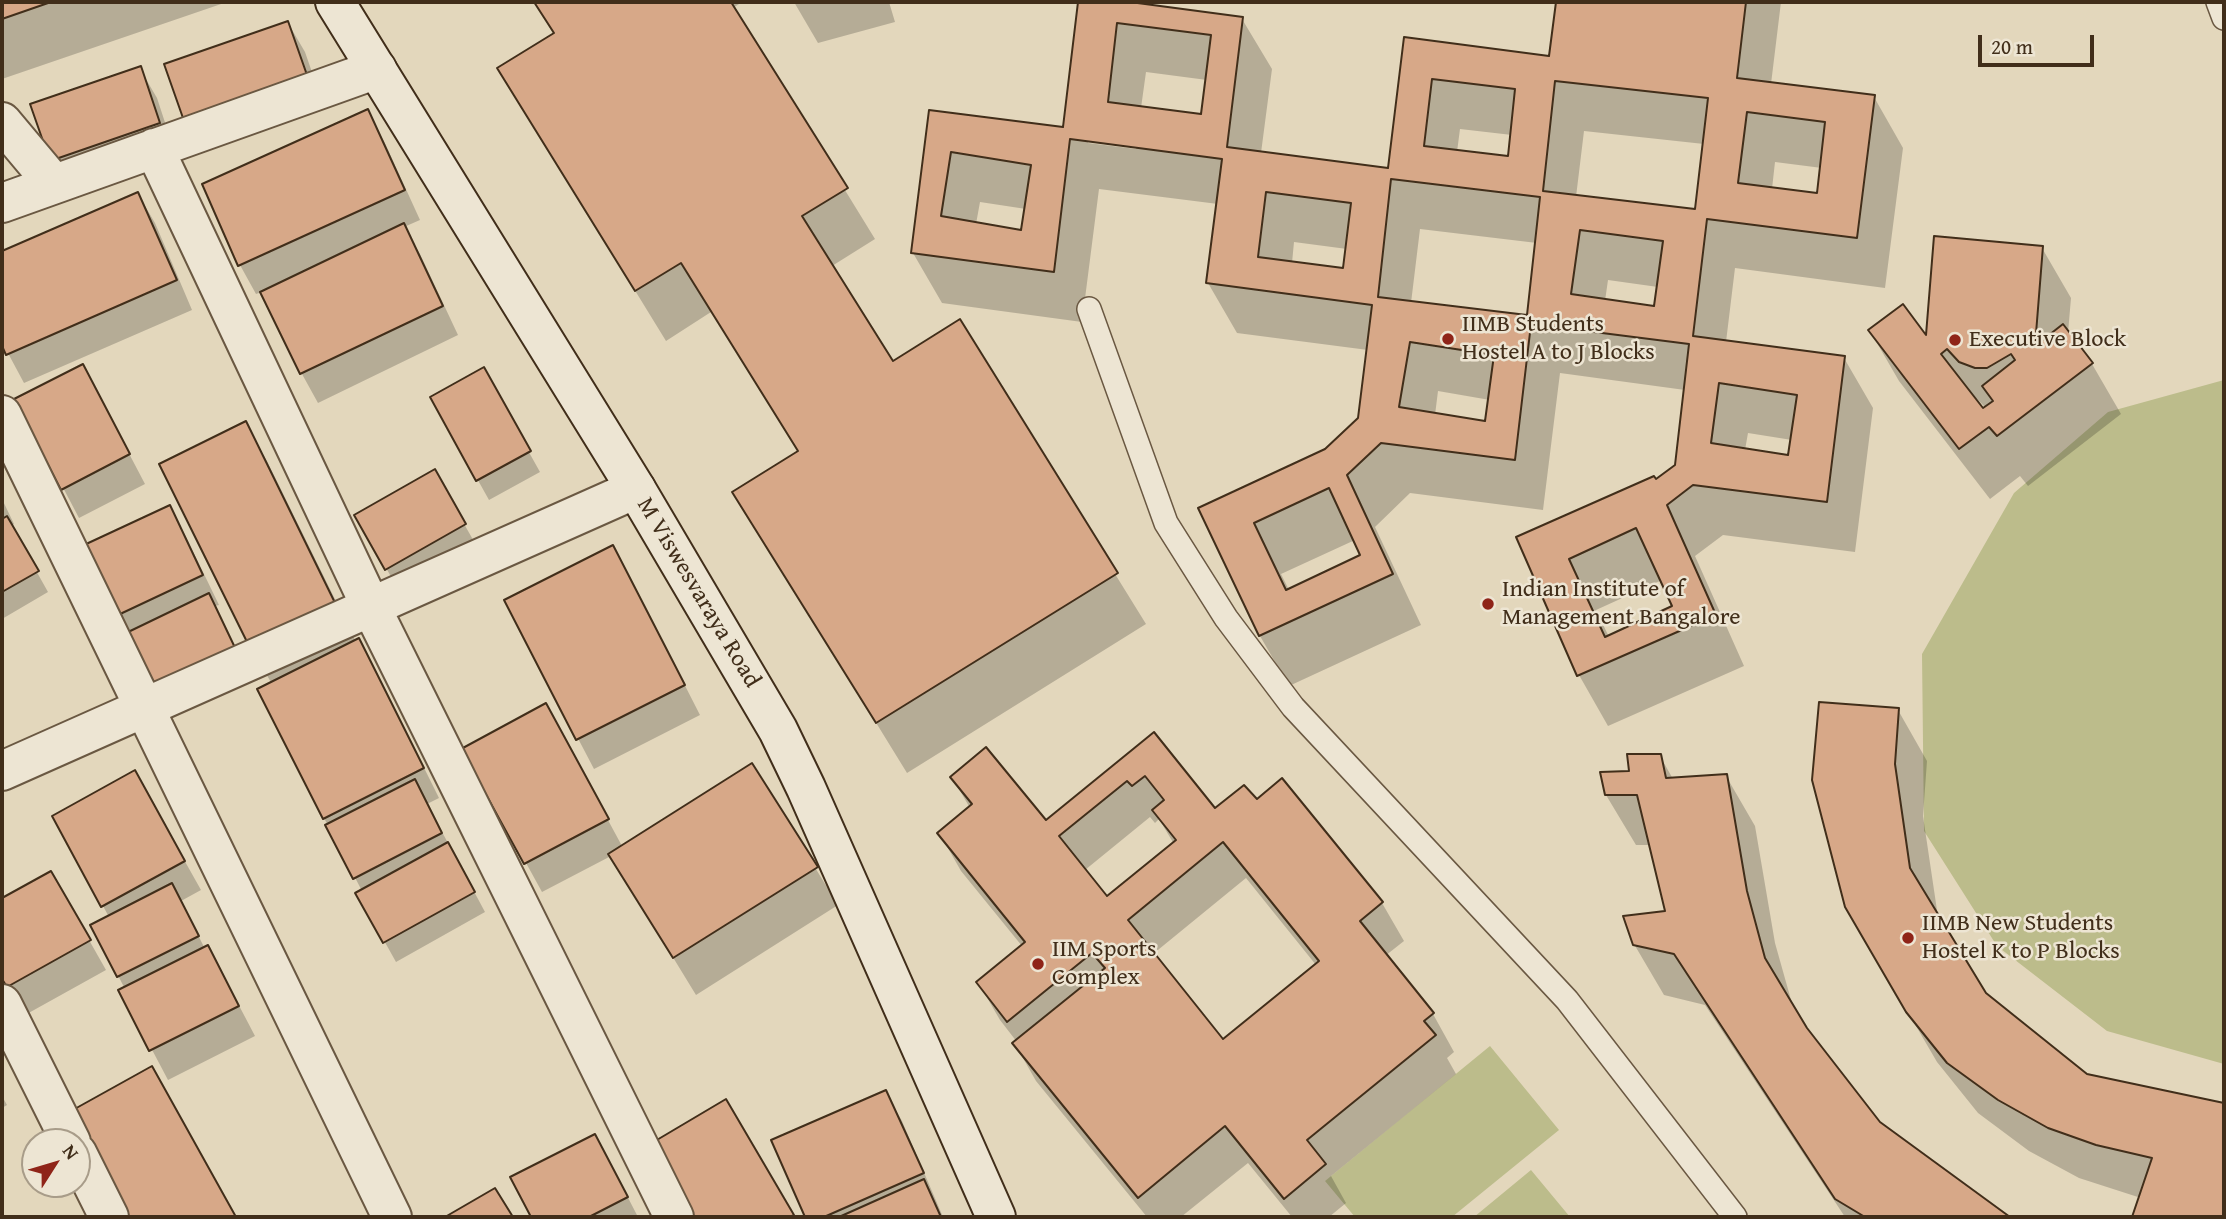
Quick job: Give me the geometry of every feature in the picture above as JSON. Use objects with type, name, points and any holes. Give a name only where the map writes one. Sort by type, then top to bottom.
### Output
[{"type":"street","name":"M Viswesvaraya Road","points":[[335,2],[636,489],[778,730],[996,1217]]},
{"type":"street","points":[[2,203],[377,69]]},
{"type":"street","points":[[2,122],[54,184]]},
{"type":"street","points":[[154,148],[371,607],[674,1217]]},
{"type":"street","points":[[2,415],[144,707],[379,1213]]},
{"type":"street","points":[[2,771],[636,489]]},
{"type":"street","points":[[2,1004],[64,1128]]},
{"type":"street","points":[[91,1181],[109,1217]]},
{"type":"lane","points":[[2218,2],[2224,18]]},
{"type":"lane","points":[[1089,309],[1166,523],[1226,618],[1293,707],[1567,1000],[1735,1217]]},
{"type":"green space","points":[[2224,380],[2224,1064],[2107,1031],[1997,946],[1924,831],[1922,654],[2014,493],[2108,412]]},
{"type":"green space","points":[[1490,1046],[1559,1130],[1452,1217],[1355,1217],[1325,1181]]},
{"type":"green space","points":[[1531,1170],[1570,1217],[1474,1217]]},
{"type":"building","points":[[2,2],[51,2],[2,19]]},
{"type":"building","points":[[534,2],[731,2],[848,188],[802,216],[893,361],[960,319],[1118,573],[876,723],[732,492],[798,451],[681,263],[635,291],[497,68],[554,33]]},
{"type":"building","name":"IIMB Students Hostel A to J Blocks","points":[[1078,2],[1130,2],[1243,17],[1227,147],[1388,168],[1404,37],[1549,56],[1556,2],[1746,2],[1737,78],[1875,95],[1857,238],[1707,219],[1693,336],[1845,356],[1827,502],[1693,485],[1667,505],[1716,615],[1577,676],[1516,537],[1654,476],[1656,479],[1675,465],[1689,344],[1531,324],[1515,460],[1381,443],[1347,475],[1393,574],[1259,636],[1198,508],[1325,449],[1358,418],[1372,305],[1206,283],[1222,159],[1070,139],[1054,272],[911,253],[929,110],[1063,127]],"holes":[[[1117,23],[1211,35],[1201,114],[1108,102]],[[1432,79],[1515,89],[1508,156],[1424,146]],[[1555,81],[1708,98],[1695,209],[1543,191]],[[1747,112],[1825,122],[1817,193],[1738,183]],[[951,152],[1031,165],[1021,230],[941,216]],[[1391,179],[1540,197],[1527,315],[1378,297]],[[1266,192],[1351,203],[1343,268],[1258,257]],[[1580,230],[1663,241],[1654,306],[1571,294]],[[1410,342],[1494,355],[1485,421],[1399,407]],[[1719,383],[1797,395],[1788,455],[1711,443]],[[1329,488],[1360,555],[1286,590],[1254,523]],[[1636,528],[1672,606],[1605,637],[1569,559]]]},
{"type":"building","points":[[288,21],[307,75],[183,118],[164,64]]},
{"type":"building","points":[[141,66],[160,123],[50,161],[30,104]]},
{"type":"building","points":[[368,109],[405,190],[238,266],[202,184]]},
{"type":"building","points":[[138,192],[177,280],[6,355],[2,346],[2,251]]},
{"type":"building","points":[[404,223],[443,306],[300,374],[260,292]]},
{"type":"building","name":"Executive Block","points":[[1934,236],[2043,246],[2035,346],[2063,324],[2093,363],[1997,436],[1989,427],[1959,449],[1868,330],[1903,304],[1926,335]],"holes":[[[1947,349],[1959,362],[1975,368],[1987,368],[2011,354],[2015,360],[1982,386],[1993,401],[1983,408],[1941,354]]]},
{"type":"building","points":[[83,364],[130,454],[61,490],[14,399]]},
{"type":"building","points":[[484,367],[531,451],[476,481],[430,397]]},
{"type":"building","points":[[246,421],[339,611],[253,654],[159,464]]},
{"type":"building","points":[[435,469],[466,524],[385,570],[354,515]]},
{"type":"building","points":[[170,505],[203,575],[118,615],[84,545]]},
{"type":"building","points":[[7,516],[39,571],[2,592],[2,519]]},
{"type":"building","points":[[613,545],[685,685],[576,740],[504,600]]},
{"type":"building","points":[[209,593],[238,654],[153,694],[124,634]]},
{"type":"building","points":[[359,638],[424,768],[323,819],[257,689]]},
{"type":"building","name":"IIMB New Students Hostel K to P Blocks","points":[[1819,702],[1899,708],[1895,764],[1910,868],[1986,993],[2087,1074],[2224,1103],[2223,1217],[2132,1217],[2152,1158],[2096,1145],[2048,1128],[1998,1100],[1947,1063],[1906,1012],[1845,907],[1812,780]]},
{"type":"building","points":[[546,703],[609,819],[524,864],[461,749]]},
{"type":"building","name":"IIM Sports Complex","points":[[1154,732],[1215,808],[1244,785],[1257,799],[1282,778],[1383,902],[1360,921],[1434,1013],[1424,1021],[1436,1035],[1307,1140],[1326,1164],[1284,1199],[1225,1126],[1138,1198],[1012,1043],[1105,968],[1092,953],[1007,1022],[976,982],[1025,942],[937,833],[972,804],[950,777],[986,747],[1046,820]],"holes":[[[1145,776],[1164,800],[1152,810],[1176,840],[1107,896],[1059,836],[1127,781],[1132,786]],[[1223,842],[1319,961],[1223,1039],[1128,920]]]},
{"type":"building","points":[[1627,754],[1661,754],[1666,778],[1727,774],[1747,891],[1765,958],[1807,1028],[1880,1122],[2010,1217],[1865,1217],[1835,1199],[1674,954],[1633,945],[1623,916],[1665,911],[1637,795],[1605,795],[1600,772],[1629,771]]},
{"type":"building","points":[[752,763],[818,867],[673,958],[608,854]]},
{"type":"building","points":[[135,770],[185,861],[101,907],[52,816]]},
{"type":"building","points":[[415,779],[442,833],[353,879],[325,825]]},
{"type":"building","points":[[448,842],[475,892],[383,943],[355,893]]},
{"type":"building","points":[[51,871],[91,940],[7,987],[2,979],[2,898]]},
{"type":"building","points":[[172,883],[199,936],[117,977],[90,925]]},
{"type":"building","points":[[208,945],[239,1006],[149,1051],[118,990]]},
{"type":"building","points":[[152,1066],[236,1217],[119,1217],[91,1167],[91,1128],[69,1128],[62,1116]]},
{"type":"building","points":[[886,1090],[924,1173],[824,1217],[805,1217],[771,1140]]},
{"type":"building","points":[[726,1099],[794,1215],[686,1217],[645,1147]]},
{"type":"building","points":[[595,1134],[628,1197],[589,1217],[531,1217],[510,1177]]},
{"type":"building","points":[[924,1179],[941,1217],[839,1217]]},
{"type":"building","points":[[495,1188],[513,1217],[445,1217]]},
{"type":"place","name":"IIMB Students Hostel A to J Blocks","points":[[1448,339]]},
{"type":"place","name":"Executive Block","points":[[1955,340]]},
{"type":"place","name":"Indian Institute of Management Bangalore","points":[[1488,604]]},
{"type":"place","name":"IIMB New Students Hostel K to P Blocks","points":[[1908,938]]},
{"type":"place","name":"IIM Sports Complex","points":[[1038,964]]}]
